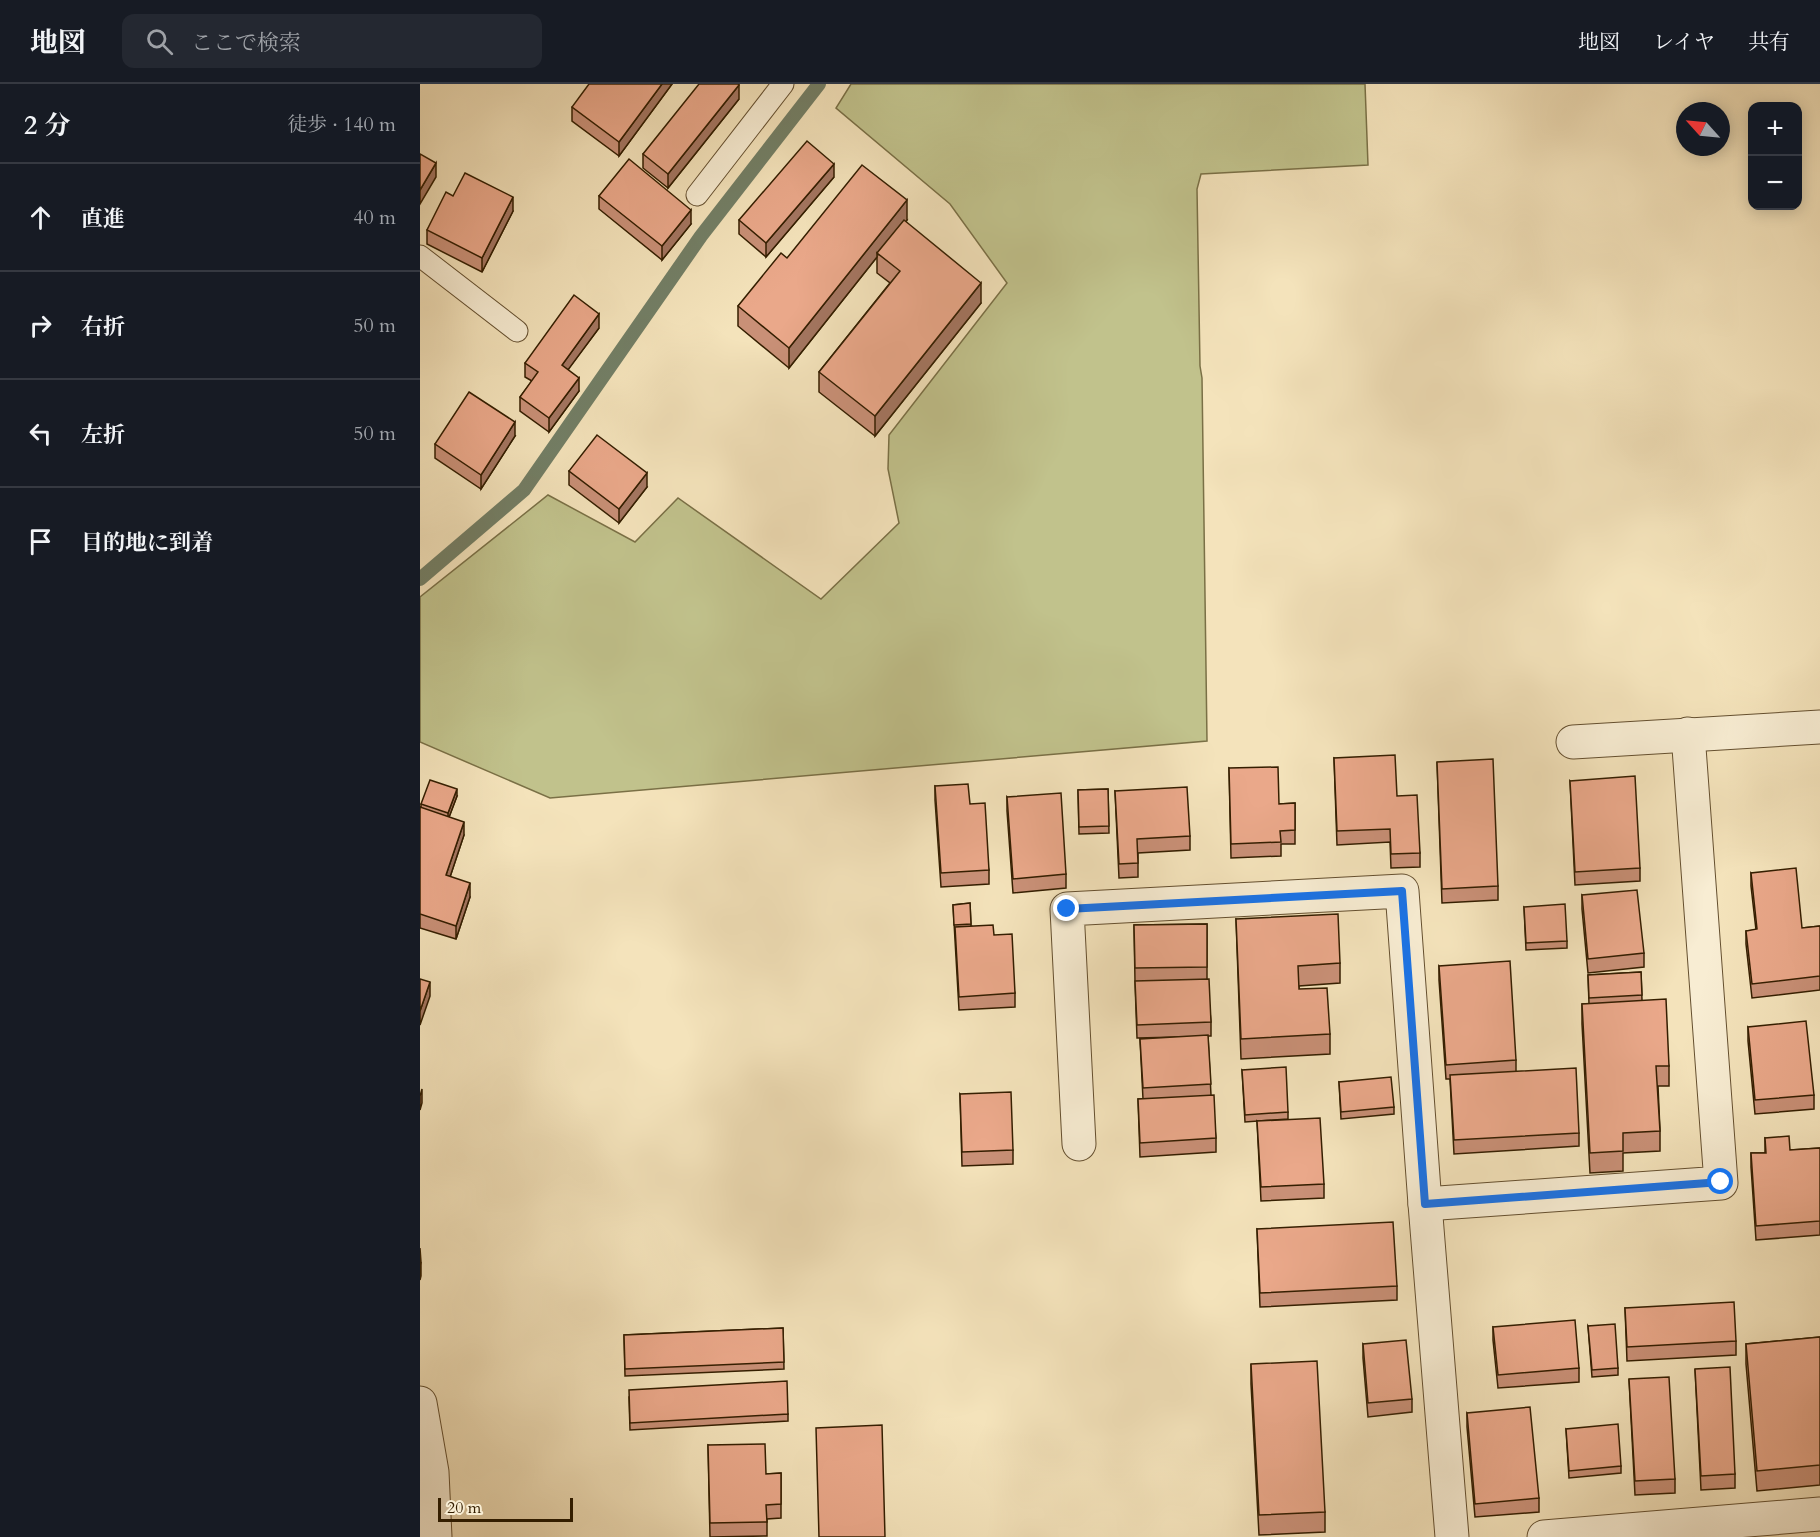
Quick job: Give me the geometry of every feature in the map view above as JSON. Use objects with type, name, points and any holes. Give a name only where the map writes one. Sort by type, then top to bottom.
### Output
[{"type":"street","points":[[1573,742],[1820,727]]},
{"type":"street","points":[[1425,1204],[1721,1182],[1688,734]]},
{"type":"street","points":[[1079,1144],[1067,909],[1402,891],[1452,1537]]},
{"type":"street","points":[[420,1403],[432,1472],[435,1537]]},
{"type":"street","points":[[1544,1537],[1820,1514]]},
{"type":"lane","points":[[697,195],[783,84]]},
{"type":"lane","points":[[420,256],[517,331]]},
{"type":"green space","points":[[851,84],[1365,84],[1368,165],[1201,174],[1197,189],[1207,741],[550,798],[420,742],[420,597],[548,495],[635,542],[678,498],[821,599],[899,523],[888,469],[889,435],[1007,283],[950,204],[836,108]]},
{"type":"building","points":[[589,84],[662,84],[619,142],[572,107]]},
{"type":"building","points":[[699,84],[739,85],[668,174],[643,154]]},
{"type":"building","points":[[807,141],[834,164],[766,243],[739,220]]},
{"type":"building","points":[[420,154],[436,163],[420,190]]},
{"type":"building","points":[[629,159],[691,210],[662,246],[599,196]]},
{"type":"building","points":[[862,165],[907,200],[789,348],[738,306],[781,253],[787,258]]},
{"type":"building","points":[[465,173],[513,197],[482,258],[427,230],[446,192],[453,196]]},
{"type":"building","points":[[904,220],[981,283],[875,416],[819,372],[900,271],[877,253]]},
{"type":"building","points":[[574,295],[599,314],[562,365],[579,378],[549,418],[520,397],[538,372],[525,363]]},
{"type":"building","points":[[469,392],[515,422],[481,475],[435,444]]},
{"type":"building","points":[[597,435],[647,473],[619,509],[569,471]]},
{"type":"building","points":[[1395,755],[1397,796],[1417,795],[1420,853],[1391,854],[1390,829],[1337,831],[1334,758]]},
{"type":"building","points":[[1493,759],[1498,886],[1442,889],[1437,762]]},
{"type":"building","points":[[1278,767],[1279,804],[1295,803],[1295,830],[1280,831],[1281,842],[1231,844],[1229,768]]},
{"type":"building","points":[[1635,776],[1640,868],[1575,872],[1570,781]]},
{"type":"building","points":[[430,780],[457,789],[448,813],[421,804]]},
{"type":"building","points":[[968,784],[970,804],[985,803],[989,870],[941,873],[935,786]]},
{"type":"building","points":[[1187,787],[1190,836],[1137,839],[1138,863],[1119,864],[1115,791]]},
{"type":"building","points":[[1108,789],[1109,826],[1079,827],[1078,790]]},
{"type":"building","points":[[1061,793],[1066,874],[1013,879],[1007,797]]},
{"type":"building","points":[[420,807],[464,822],[446,875],[470,883],[456,926],[420,914]]},
{"type":"building","points":[[1796,868],[1802,928],[1820,926],[1820,976],[1752,984],[1746,931],[1757,929],[1751,873]]},
{"type":"building","points":[[1637,890],[1644,953],[1588,959],[1582,895]]},
{"type":"building","points":[[970,903],[971,924],[954,925],[953,905]]},
{"type":"building","points":[[1565,904],[1567,941],[1526,943],[1524,907]]},
{"type":"building","points":[[1338,914],[1340,963],[1298,966],[1299,989],[1327,988],[1330,1034],[1241,1039],[1236,919]]},
{"type":"building","points":[[1207,924],[1207,967],[1135,968],[1134,925]]},
{"type":"building","points":[[993,925],[994,935],[1012,934],[1015,993],[959,997],[955,927]]},
{"type":"building","points":[[1510,961],[1516,1060],[1446,1065],[1439,966]]},
{"type":"building","points":[[1641,972],[1642,995],[1589,998],[1588,975]]},
{"type":"building","points":[[420,979],[430,982],[420,1011]]},
{"type":"building","points":[[1209,979],[1211,1022],[1137,1025],[1135,981]]},
{"type":"building","points":[[1666,999],[1669,1066],[1656,1066],[1660,1131],[1623,1133],[1623,1151],[1590,1153],[1582,1004]]},
{"type":"building","points":[[1806,1021],[1814,1095],[1755,1100],[1748,1027]]},
{"type":"building","points":[[1208,1035],[1211,1084],[1143,1088],[1140,1039]]},
{"type":"building","points":[[1286,1067],[1288,1112],[1245,1115],[1242,1070]]},
{"type":"building","points":[[1576,1068],[1579,1133],[1454,1140],[1450,1075]]},
{"type":"building","points":[[1391,1077],[1394,1107],[1341,1112],[1339,1082]]},
{"type":"building","points":[[1011,1092],[1013,1150],[962,1152],[960,1094]]},
{"type":"building","points":[[1214,1095],[1216,1138],[1140,1143],[1138,1099]]},
{"type":"building","points":[[1320,1118],[1324,1184],[1261,1187],[1257,1121]]},
{"type":"building","points":[[1789,1136],[1790,1150],[1820,1148],[1820,1221],[1756,1226],[1751,1153],[1766,1153],[1765,1138]]},
{"type":"building","points":[[1393,1222],[1397,1286],[1260,1293],[1257,1229]]},
{"type":"building","points":[[1734,1302],[1736,1341],[1627,1347],[1625,1308]]},
{"type":"building","points":[[1575,1320],[1579,1368],[1498,1375],[1493,1327]]},
{"type":"building","points":[[1615,1324],[1618,1368],[1592,1370],[1588,1326]]},
{"type":"building","points":[[783,1328],[784,1362],[625,1369],[624,1335]]},
{"type":"building","points":[[1820,1337],[1820,1465],[1757,1471],[1746,1344]]},
{"type":"building","points":[[1406,1340],[1412,1399],[1368,1403],[1363,1344]]},
{"type":"building","points":[[1317,1361],[1325,1512],[1259,1515],[1251,1364]]},
{"type":"building","points":[[1730,1367],[1735,1474],[1701,1476],[1695,1369]]},
{"type":"building","points":[[1669,1377],[1675,1479],[1635,1481],[1629,1379]]},
{"type":"building","points":[[787,1381],[788,1414],[630,1423],[629,1390]]},
{"type":"building","points":[[1530,1407],[1539,1498],[1475,1504],[1467,1413]]},
{"type":"building","points":[[1618,1424],[1621,1466],[1569,1471],[1566,1429]]},
{"type":"building","points":[[882,1425],[885,1537],[819,1537],[816,1428]]},
{"type":"building","points":[[765,1444],[766,1474],[781,1473],[781,1504],[766,1505],[767,1522],[710,1523],[708,1445]]},
{"type":"waterway","points":[[420,579],[524,490],[701,236],[819,84]]},
{"type":"route","points":[[1067,909],[1402,891],[1425,1204],[1721,1182]]}]
